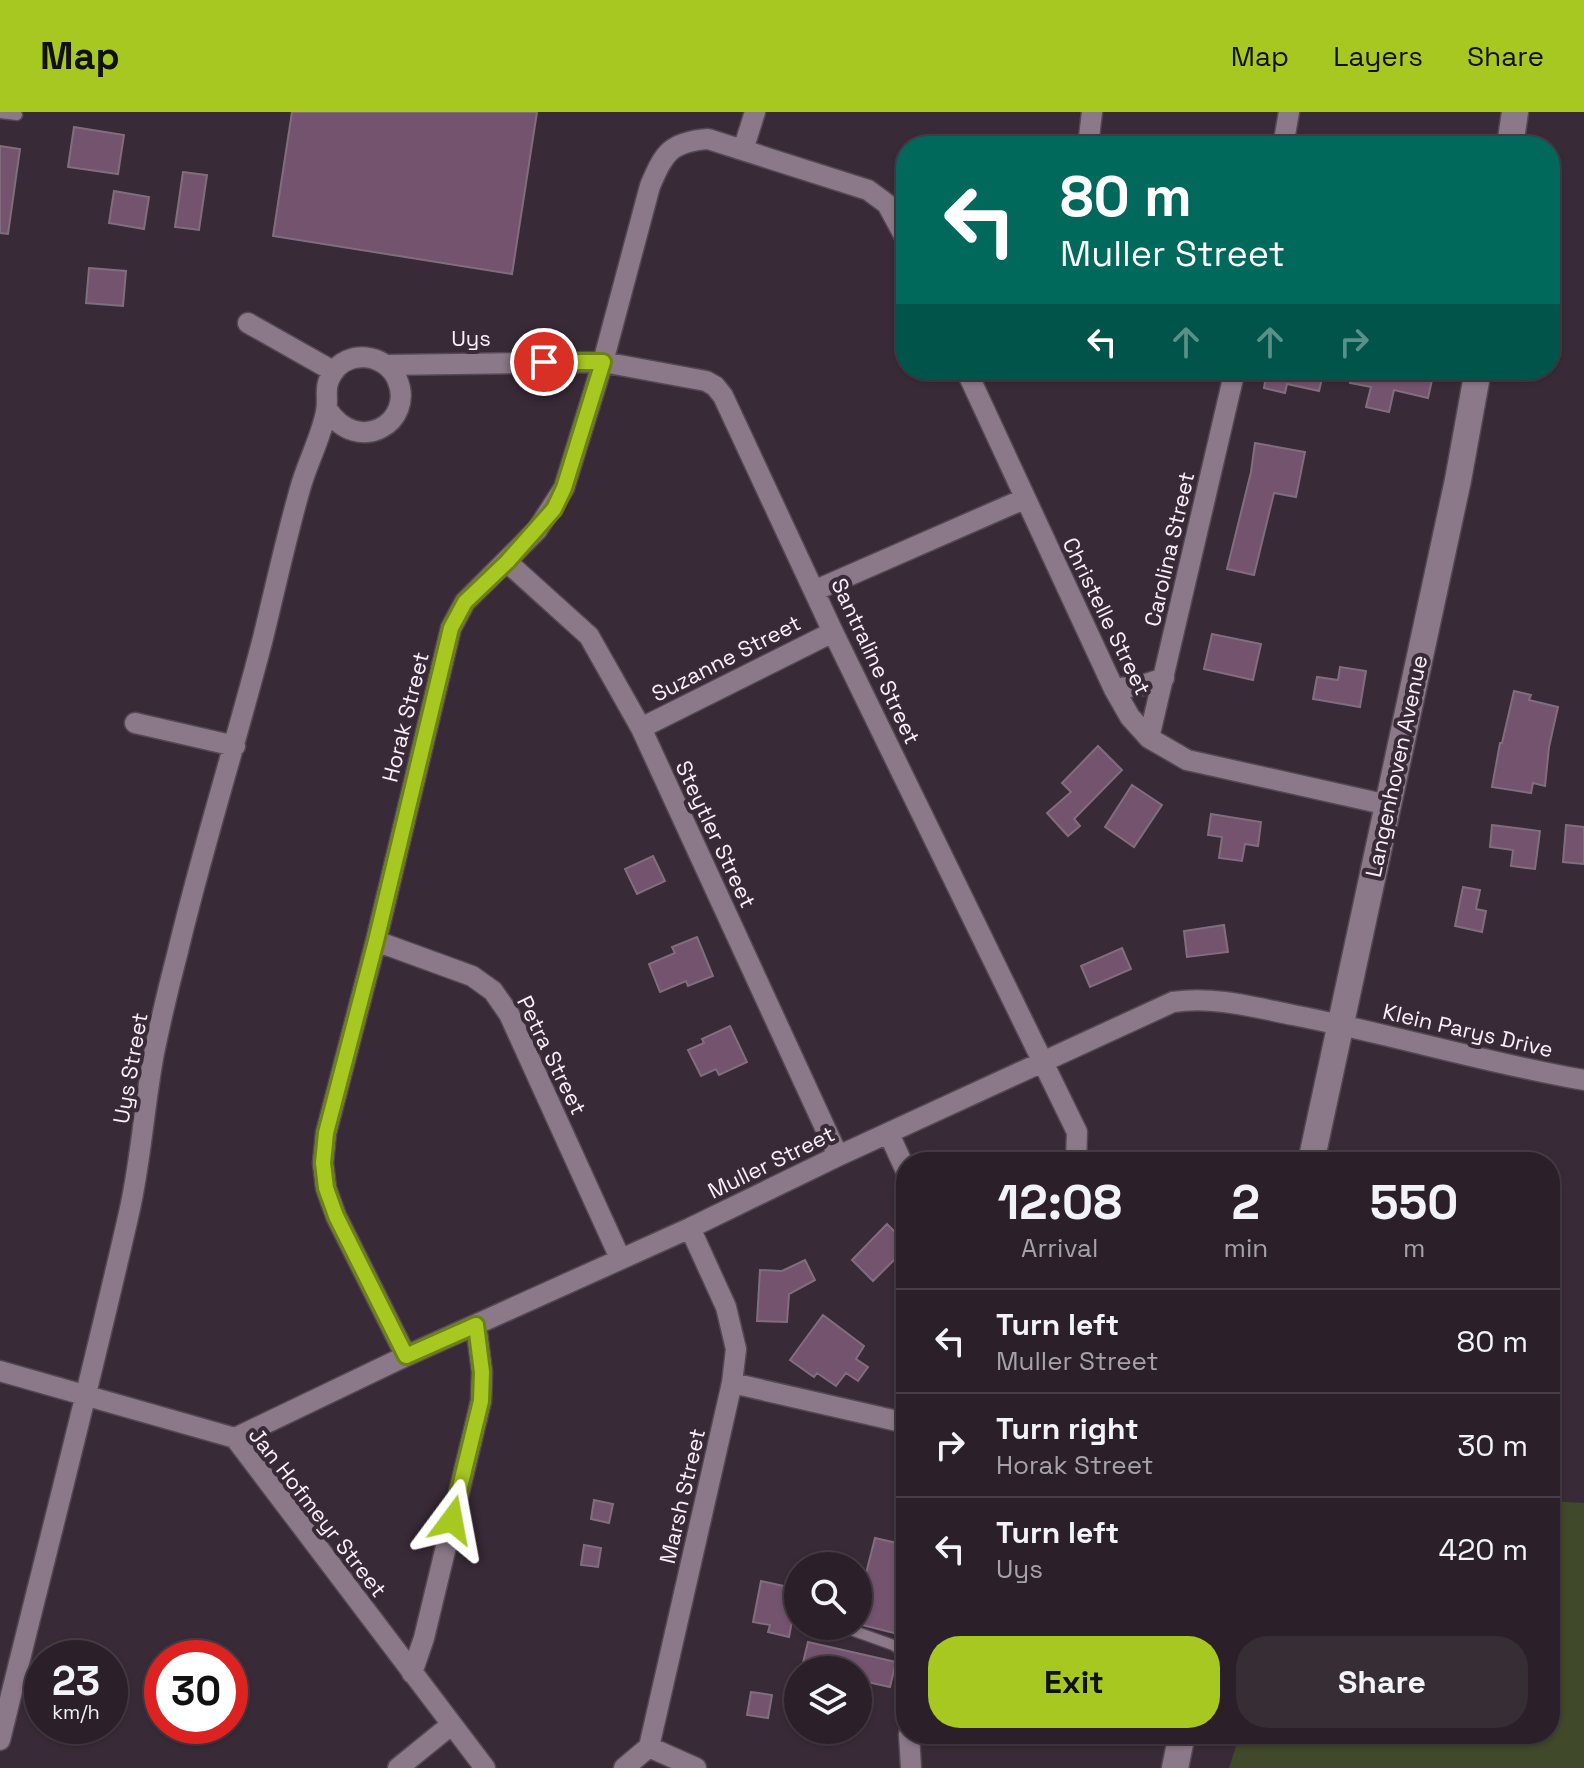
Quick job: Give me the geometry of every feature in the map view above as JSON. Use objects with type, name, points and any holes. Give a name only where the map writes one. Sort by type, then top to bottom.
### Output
[{"type":"street","points":[[755,112],[743,150],[868,190],[887,204],[896,221]]},
{"type":"street","points":[[1089,136],[1092,112]]},
{"type":"street","points":[[1285,136],[1289,112]]},
{"type":"street","points":[[1511,136],[1515,112]]},
{"type":"street","name":"Horak Street","points":[[406,1356],[336,1216],[326,1188],[323,1163],[326,1133],[376,941],[451,628],[465,602],[537,530],[554,509],[564,488],[603,362],[650,186],[662,159],[671,149],[688,141],[708,139],[743,150]]},
{"type":"street","points":[[248,323],[333,371]]},
{"type":"street","points":[[359,357],[373,358],[386,365],[396,377],[401,392],[399,407],[391,421],[379,430],[364,434],[348,431],[336,423],[327,409],[325,389],[333,371],[344,361],[359,357]]},
{"type":"street","name":"Uys","points":[[386,365],[603,362]]},
{"type":"street","name":"Santraline Street","points":[[603,362],[706,381],[723,396],[833,632],[1077,1132],[1076,1152]]},
{"type":"street","name":"Christelle Street","points":[[970,380],[1114,689],[1130,717],[1149,738],[1187,760],[1388,805]]},
{"type":"street","name":"Carolina Street","points":[[1149,738],[1233,380]]},
{"type":"street","name":"Langenhoven Avenue","points":[[1313,1152],[1458,480],[1476,380]]},
{"type":"street","name":"Uys Street","points":[[0,1740],[130,1209],[154,1055],[175,963],[235,746],[301,486],[327,409]]},
{"type":"street","name":"Suzanne Street","points":[[816,590],[1024,499]]},
{"type":"street","name":"Steytler Street","points":[[507,562],[589,636],[641,728],[838,1156]]},
{"type":"street","name":"Suzanne Street","points":[[641,728],[833,632]]},
{"type":"street","points":[[1114,689],[1164,678]]},
{"type":"street","points":[[135,723],[235,746]]},
{"type":"street","name":"Petra Street","points":[[376,941],[472,976],[493,991],[509,1014],[620,1258]]},
{"type":"street","name":"Muller Street","points":[[235,1438],[1151,1010],[1173,1002],[1215,1000],[1342,1024]]},
{"type":"street","name":"Klein Parys Drive","points":[[1342,1024],[1584,1080]]},
{"type":"street","points":[[889,1134],[897,1152]]},
{"type":"street","name":"Marsh Street","points":[[649,1747],[732,1383],[736,1349],[726,1307],[690,1228]]},
{"type":"street","points":[[412,1673],[424,1638],[481,1401],[482,1372],[476,1325]]},
{"type":"street","name":"Jan Hofmeyr Street","points":[[0,1371],[235,1438],[485,1768]]},
{"type":"street","points":[[732,1383],[896,1421]]},
{"type":"street","points":[[398,1768],[451,1725]]},
{"type":"street","points":[[910,1744],[911,1768]]},
{"type":"street","points":[[1175,1768],[1180,1744]]},
{"type":"street","points":[[624,1768],[649,1747],[696,1768]]},
{"type":"lane","points":[[0,113],[17,115]]},
{"type":"lane","points":[[872,1637],[896,1647]]},
{"type":"green space","points":[[1560,1502],[1584,1503],[1584,1768],[1229,1768],[1237,1744],[1560,1744]]},
{"type":"building","points":[[292,112],[537,112],[512,274],[273,236]]},
{"type":"building","points":[[74,127],[124,135],[118,174],[68,167]]},
{"type":"building","points":[[0,146],[20,149],[8,234],[0,233]]},
{"type":"building","points":[[183,172],[207,175],[199,230],[175,227]]},
{"type":"building","points":[[114,191],[149,197],[144,229],[109,223]]},
{"type":"building","points":[[89,268],[126,271],[123,306],[86,303]]},
{"type":"building","points":[[1265,380],[1322,380],[1319,391],[1287,384],[1285,393],[1264,388]]},
{"type":"building","points":[[1350,380],[1432,380],[1428,398],[1394,390],[1389,412],[1366,407],[1371,387],[1350,383]]},
{"type":"building","points":[[1255,443],[1305,452],[1296,497],[1274,493],[1254,575],[1227,569]]},
{"type":"building","points":[[1212,634],[1261,644],[1253,680],[1204,669]]},
{"type":"building","points":[[1340,667],[1366,671],[1360,707],[1313,699],[1317,677],[1338,680]]},
{"type":"building","points":[[1514,691],[1531,695],[1529,700],[1558,707],[1545,786],[1533,783],[1531,793],[1492,787]]},
{"type":"building","points":[[1098,746],[1122,770],[1074,819],[1080,826],[1068,836],[1047,813],[1071,792],[1062,783]]},
{"type":"building","points":[[1132,785],[1162,805],[1134,847],[1105,827]]},
{"type":"building","points":[[1211,814],[1261,822],[1258,846],[1245,844],[1242,861],[1219,858],[1222,837],[1208,835]]},
{"type":"building","points":[[1492,825],[1540,831],[1535,869],[1511,866],[1513,850],[1490,847]]},
{"type":"building","points":[[1566,825],[1584,827],[1584,864],[1563,862]]},
{"type":"building","points":[[653,856],[665,881],[637,894],[625,869]]},
{"type":"building","points":[[1463,887],[1480,890],[1476,909],[1486,911],[1482,932],[1455,926]]},
{"type":"building","points":[[1224,925],[1228,952],[1187,957],[1184,931]]},
{"type":"building","points":[[697,937],[713,976],[688,986],[686,981],[660,992],[649,964],[675,953],[672,947]]},
{"type":"building","points":[[1122,948],[1131,969],[1090,987],[1081,966]]},
{"type":"building","points":[[730,1026],[747,1062],[719,1075],[716,1069],[701,1076],[688,1050],[704,1043],[702,1039]]},
{"type":"building","points":[[887,1224],[896,1233],[896,1258],[873,1281],[852,1260]]},
{"type":"building","points":[[805,1260],[815,1280],[789,1294],[787,1322],[757,1321],[760,1270],[782,1271]]},
{"type":"building","points":[[823,1315],[864,1346],[856,1359],[868,1367],[858,1381],[846,1373],[836,1386],[817,1373],[814,1377],[790,1360]]},
{"type":"building","points":[[594,1500],[613,1504],[609,1523],[591,1519]]},
{"type":"building","points":[[875,1538],[896,1543],[896,1634],[872,1628],[871,1552]]},
{"type":"building","points":[[584,1545],[601,1548],[598,1567],[581,1565]]},
{"type":"building","points":[[761,1581],[784,1586],[784,1636],[768,1632],[770,1625],[753,1622]]},
{"type":"building","points":[[808,1642],[870,1656],[805,1656]]},
{"type":"building","points":[[872,1657],[896,1662],[890,1687],[872,1683]]},
{"type":"building","points":[[751,1692],[772,1695],[768,1718],[747,1715]]},
{"type":"route","points":[[452,1520],[481,1401],[482,1372],[476,1325],[406,1356],[336,1216],[326,1188],[323,1163],[326,1133],[376,941],[451,628],[465,602],[507,562],[554,509],[564,488],[603,362],[544,362]]}]
